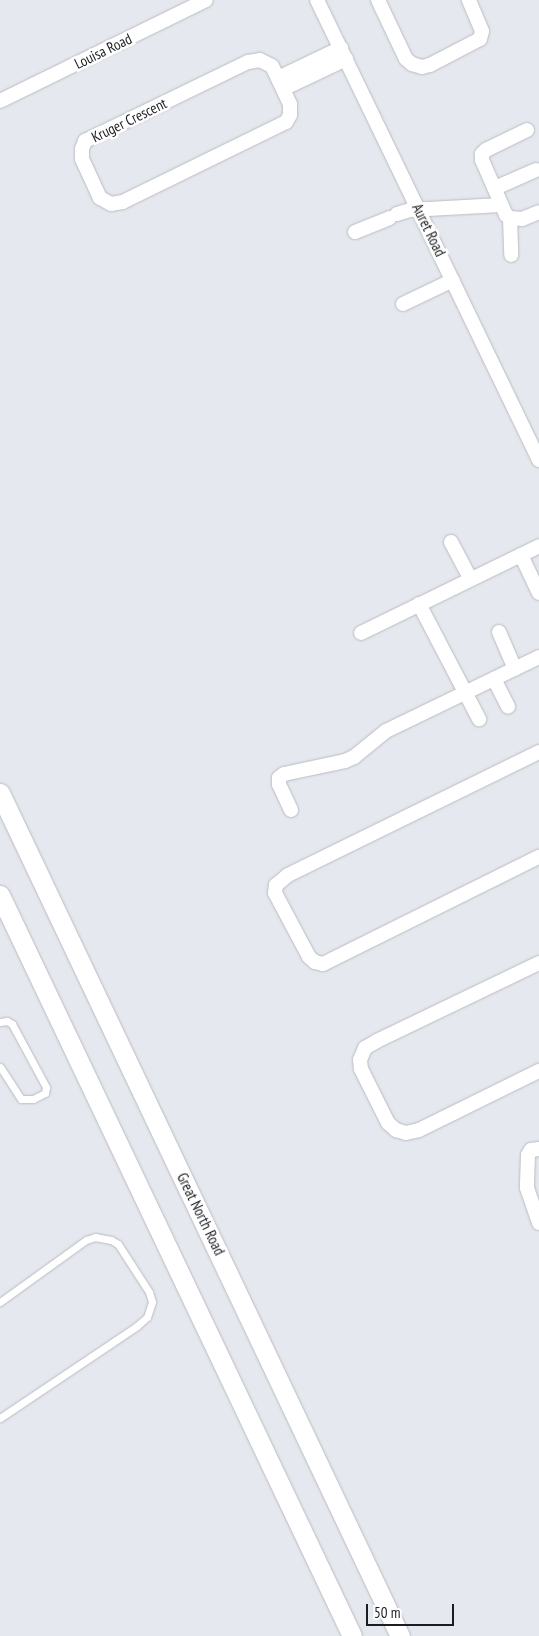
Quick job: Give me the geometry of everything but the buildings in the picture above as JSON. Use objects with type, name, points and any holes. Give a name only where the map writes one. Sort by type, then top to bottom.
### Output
[{"type":"main road","name":"Great North Road","points":[[0,793],[400,1636]]},
{"type":"main road","points":[[0,895],[352,1636]]},
{"type":"street","name":"Louisa Road","points":[[0,101],[206,0]]},
{"type":"street","name":"Auret Road","points":[[317,0],[539,460]]},
{"type":"street","points":[[378,0],[406,59],[412,64],[422,67],[480,39],[482,31],[469,0]]},
{"type":"street","points":[[281,83],[343,54]]},
{"type":"street","name":"Kruger Crescent","points":[[265,61],[272,66],[281,83],[291,108],[286,122],[123,202],[108,203],[98,195],[81,155],[83,144],[88,139],[248,62],[265,61]]},
{"type":"street","points":[[511,255],[510,218],[501,205],[482,160],[482,154],[486,150],[527,130]]},
{"type":"street","points":[[495,188],[536,170]]},
{"type":"street","points":[[355,232],[404,211],[501,205]]},
{"type":"street","points":[[510,218],[522,218],[539,212]]},
{"type":"street","points":[[403,304],[453,280]]},
{"type":"street","points":[[451,542],[470,578]]},
{"type":"street","points":[[361,633],[470,578],[539,546]]},
{"type":"street","points":[[521,555],[537,585]]},
{"type":"street","points":[[419,604],[479,719]]},
{"type":"street","points":[[498,632],[515,668]]},
{"type":"street","points":[[291,810],[279,784],[279,778],[284,774],[345,761],[354,757],[386,731],[539,656]]},
{"type":"street","points":[[494,679],[508,707]]},
{"type":"street","points":[[539,752],[288,875],[278,882],[275,893],[308,956],[315,962],[324,964],[539,857]]},
{"type":"street","points":[[539,963],[377,1041],[365,1048],[360,1060],[361,1069],[388,1123],[396,1130],[406,1133],[419,1130],[539,1071]]},
{"type":"street","points":[[539,1149],[531,1150],[528,1155],[527,1188],[539,1223]]},
{"type":"lane","points":[[0,1022],[7,1021],[12,1024],[46,1087],[45,1094],[33,1099],[21,1099],[0,1066]]},
{"type":"lane","points":[[0,1302],[86,1240],[95,1237],[111,1240],[118,1244],[148,1292],[152,1302],[147,1317],[137,1326],[0,1418]]}]
